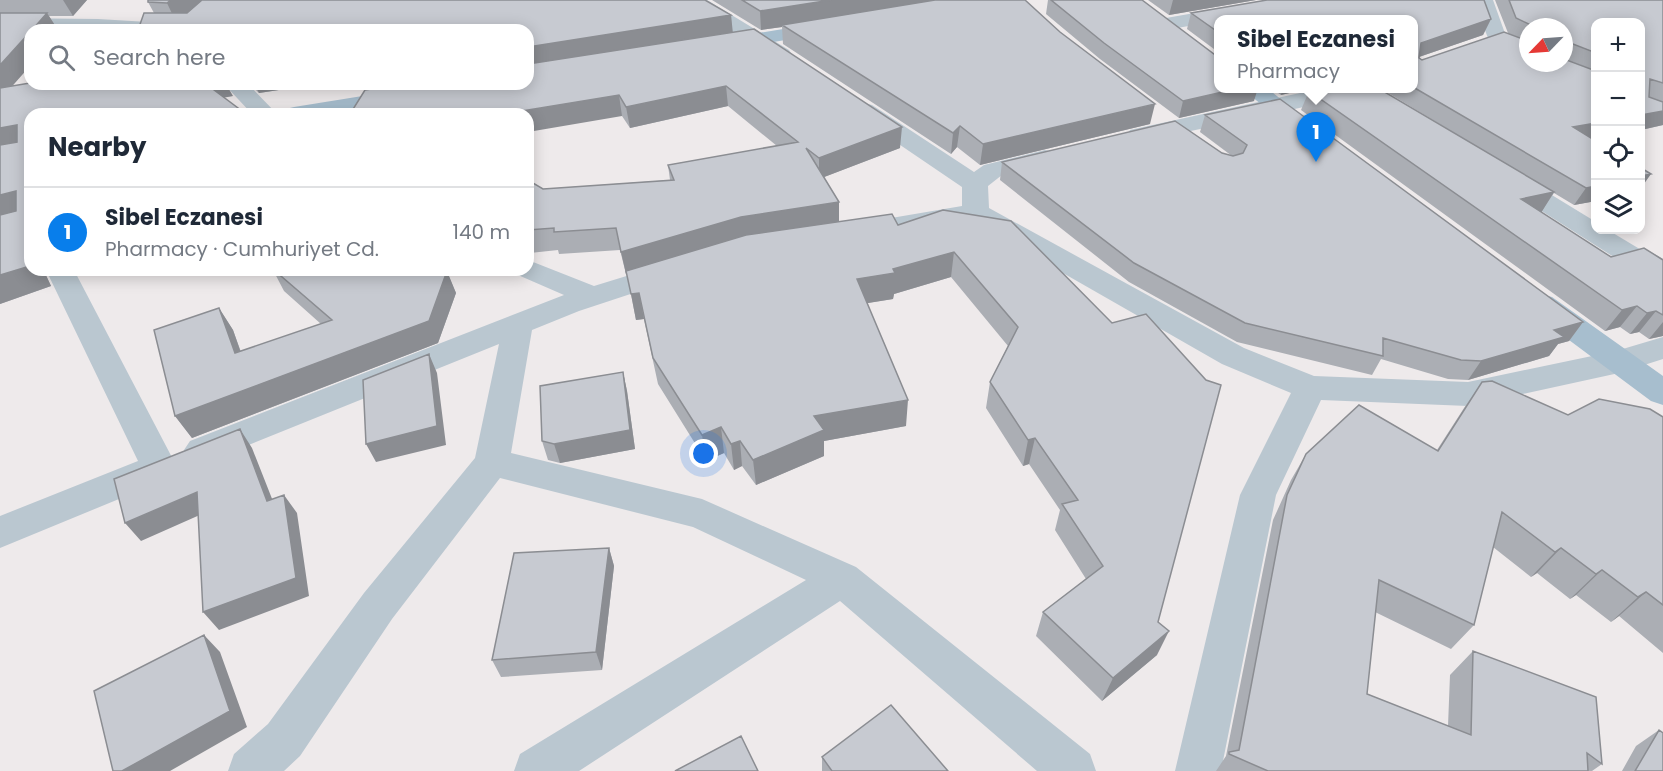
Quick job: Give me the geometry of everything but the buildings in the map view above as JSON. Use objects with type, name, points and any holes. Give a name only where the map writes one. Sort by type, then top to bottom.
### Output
[{"type":"main road","points":[[1149,12],[1184,38]]},
{"type":"main road","points":[[700,48],[850,24]]},
{"type":"main road","points":[[331,108],[442,90]]},
{"type":"main road","points":[[1263,97],[1322,140]]},
{"type":"main road","points":[[1523,290],[1663,393]]},
{"type":"street","points":[[694,0],[797,65]]},
{"type":"street","points":[[1217,15],[1302,0]]},
{"type":"street","points":[[1484,0],[1497,39]]},
{"type":"street","points":[[1166,24],[1214,16]]},
{"type":"street","points":[[0,24],[24,24]]},
{"type":"street","points":[[1477,46],[1497,39],[1518,49]]},
{"type":"street","points":[[241,90],[259,108]]},
{"type":"street","points":[[1117,141],[1163,120],[1263,97],[1367,93]]},
{"type":"street","points":[[847,98],[976,198],[1233,356],[1310,388],[1468,394],[1619,362],[1663,348]]},
{"type":"street","points":[[1163,120],[1200,146]]},
{"type":"street","points":[[824,237],[976,198],[993,170],[1072,151]]},
{"type":"street","points":[[1492,169],[1663,276]]},
{"type":"street","points":[[0,532],[518,324],[593,296],[700,263]]},
{"type":"street","points":[[534,271],[593,296]]},
{"type":"street","points":[[63,276],[159,467]]},
{"type":"street","points":[[251,771],[284,740],[378,606],[492,462],[518,324]]},
{"type":"street","points":[[1198,771],[1258,495],[1310,388]]},
{"type":"street","points":[[492,462],[702,514],[842,579],[1073,771]]},
{"type":"street","points":[[537,771],[842,579]]},
{"type":"place","name":"Sibel Eczanesi","points":[[1316,162]]}]
